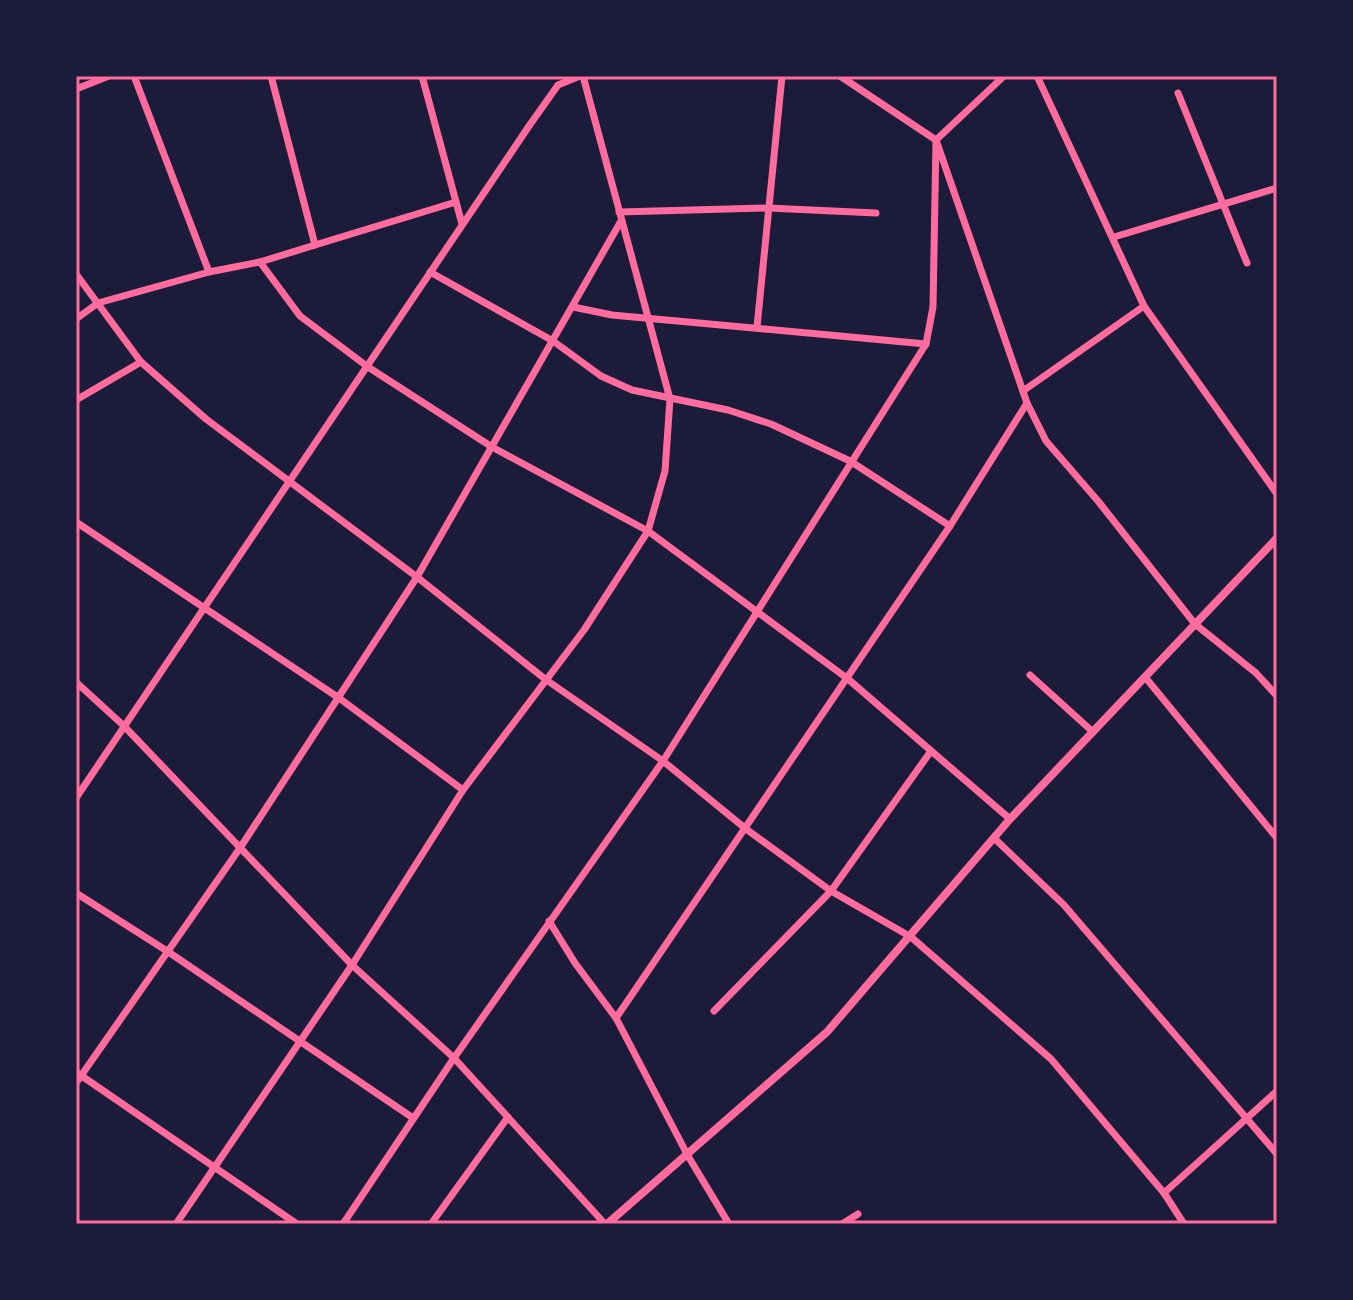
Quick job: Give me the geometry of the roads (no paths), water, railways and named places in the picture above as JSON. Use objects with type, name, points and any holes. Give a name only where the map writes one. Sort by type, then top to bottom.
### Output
[{"type":"street","points":[[76,89],[109,76]]},
{"type":"street","points":[[134,76],[209,272]]},
{"type":"street","points":[[271,76],[315,245]]},
{"type":"street","points":[[422,76],[462,224]]},
{"type":"street","points":[[76,798],[288,478],[368,367],[558,85],[582,76],[670,399],[665,471],[648,531],[615,585],[463,790],[352,965],[298,1039],[176,1224]]},
{"type":"street","points":[[757,327],[782,76]]},
{"type":"street","points":[[840,76],[936,140],[1027,403],[1046,441],[1098,501],[1195,624],[1256,673],[1277,696]]},
{"type":"street","points":[[343,1224],[454,1058],[663,761],[926,344],[933,307],[936,140],[1004,76]]},
{"type":"street","points":[[1037,76],[1144,306],[1277,494]]},
{"type":"street","points":[[1178,93],[1247,263]]},
{"type":"street","points":[[1114,237],[1277,188]]},
{"type":"street","points":[[76,319],[98,303],[209,272],[260,262],[456,202]]},
{"type":"street","points":[[619,212],[768,208],[876,213]]},
{"type":"street","points":[[76,1083],[79,1074],[240,848],[417,577],[621,221]]},
{"type":"street","points":[[260,262],[300,316],[368,367],[492,447],[648,531],[848,679],[1010,819]]},
{"type":"street","points":[[430,272],[553,341],[601,376],[632,390],[728,410],[771,424],[850,461],[950,526]]},
{"type":"street","points":[[76,274],[141,362],[206,419],[288,478],[545,679],[663,761],[746,829],[831,891],[911,937],[1051,1059],[1164,1193],[1184,1224]]},
{"type":"street","points":[[1023,391],[1144,306]]},
{"type":"street","points":[[573,307],[926,344]]},
{"type":"street","points":[[76,400],[141,362]]},
{"type":"street","points":[[616,1018],[848,679],[1027,403]]},
{"type":"street","points":[[76,522],[339,698],[463,790]]},
{"type":"street","points":[[76,682],[124,726],[352,965],[454,1058],[606,1224],[688,1156],[827,1032],[1010,819],[1277,538]]},
{"type":"street","points":[[1030,675],[1093,732]]},
{"type":"street","points":[[1145,677],[1277,838]]},
{"type":"street","points":[[714,1011],[831,891],[931,751]]},
{"type":"street","points":[[994,838],[1064,905],[1277,1154]]},
{"type":"street","points":[[76,893],[413,1118]]},
{"type":"street","points":[[549,921],[575,963],[616,1018],[688,1156],[729,1224]]},
{"type":"street","points":[[79,1074],[297,1224]]},
{"type":"street","points":[[1164,1193],[1277,1091]]},
{"type":"street","points":[[431,1224],[508,1117]]},
{"type":"street","points":[[842,1224],[858,1214]]}]
